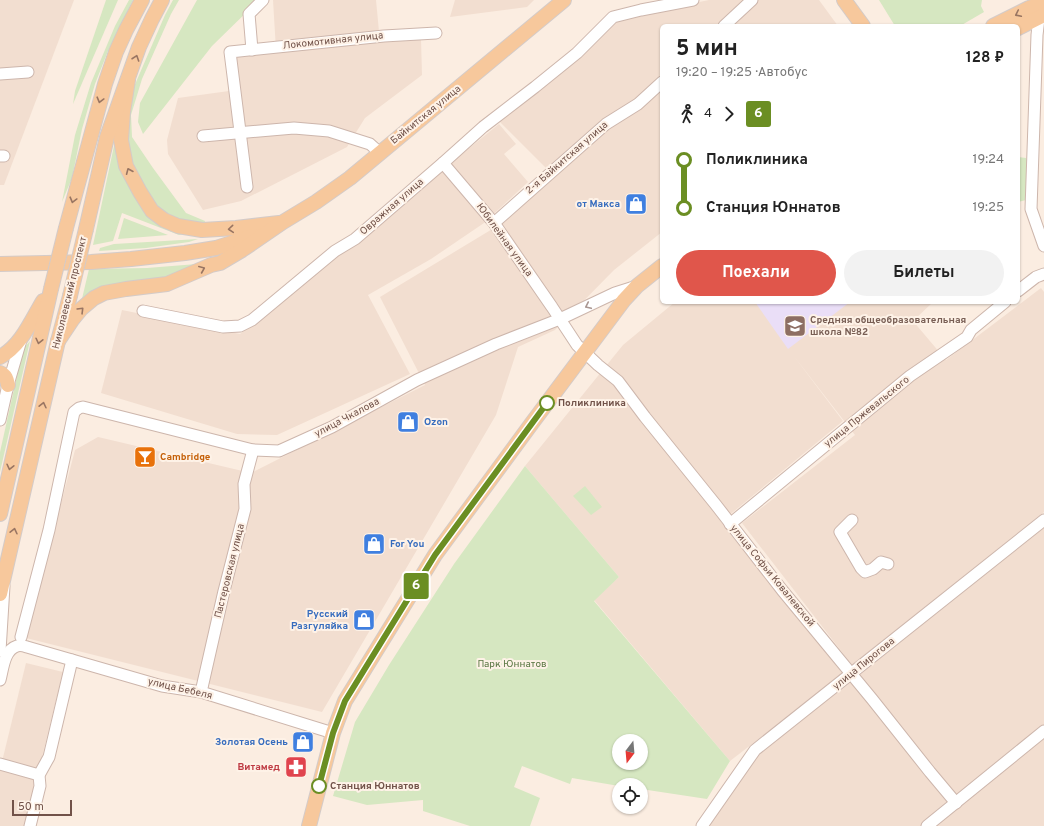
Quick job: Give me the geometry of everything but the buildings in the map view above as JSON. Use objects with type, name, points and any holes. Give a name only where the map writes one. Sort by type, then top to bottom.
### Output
[{"type":"main road","name":"Николаевский проспект","points":[[0,514],[51,289],[104,84],[116,52],[142,0]]},
{"type":"main road","name":"Николаевский проспект","points":[[0,594],[58,341],[107,137],[139,47],[162,0]]},
{"type":"main road","name":"Байкитская улица","points":[[283,222],[316,202],[350,178],[564,0]]},
{"type":"main road","points":[[844,0],[862,24]]},
{"type":"main road","points":[[997,24],[1044,3]]},
{"type":"main road","points":[[1020,27],[1041,16]]},
{"type":"main road","points":[[128,80],[123,112],[121,140],[126,166],[136,186],[152,211],[164,220],[178,226],[202,230],[236,228],[283,222]]},
{"type":"main road","points":[[0,264],[91,262],[185,253],[216,248],[249,238],[283,222]]},
{"type":"main road","points":[[58,341],[72,320],[94,298],[104,293],[167,284],[211,265],[220,263],[283,222]]},
{"type":"main road","points":[[309,826],[333,733],[345,701],[435,555],[624,300],[636,286],[660,268]]},
{"type":"main road","points":[[0,357],[7,353],[21,339],[51,289]]},
{"type":"main road","points":[[0,373],[7,379],[8,385]]},
{"type":"street","points":[[252,50],[249,14],[263,0]]},
{"type":"street","name":"Овражная улица","points":[[143,311],[223,327],[240,326],[252,320],[335,251],[355,239],[483,127],[577,53],[613,17],[693,0]]},
{"type":"street","points":[[726,24],[752,0]]},
{"type":"street","points":[[1041,16],[1037,35],[1031,209],[1044,246]]},
{"type":"street","name":"Локомотивная улица","points":[[241,132],[230,52],[384,36],[436,33]]},
{"type":"street","points":[[0,74],[28,72]]},
{"type":"street","name":"2-я Байкитская улица","points":[[494,222],[606,124],[638,104],[660,84]]},
{"type":"street","points":[[203,136],[294,128],[329,131],[370,144],[380,153]]},
{"type":"street","points":[[241,132],[247,188]]},
{"type":"street","name":"Юбилейная улица","points":[[443,163],[494,222],[560,319]]},
{"type":"street","points":[[1020,289],[1036,277],[1044,274]]},
{"type":"street","name":"улица Чкалова","points":[[20,637],[49,530],[74,412],[79,408],[83,407],[253,450],[279,451],[332,427],[417,380],[496,344],[560,319],[615,293],[636,286]]},
{"type":"street","name":"улица Пржевальского","points":[[730,524],[910,376],[967,337],[971,330],[1003,304]]},
{"type":"street","points":[[560,319],[576,345],[585,353]]},
{"type":"street","points":[[0,420],[21,339]]},
{"type":"street","name":"улица Софьи Ковалевской","points":[[585,353],[618,381],[730,524],[956,803]]},
{"type":"street","name":"Пастеровская улица","points":[[201,692],[224,591],[245,509],[244,484],[253,450]]},
{"type":"street","points":[[852,520],[840,532],[861,568],[865,572],[881,562],[888,564]]},
{"type":"street","name":"улица Пирогова","points":[[702,826],[755,750],[1044,520]]},
{"type":"street","points":[[0,651],[5,569]]},
{"type":"street","name":"улица Бебеля","points":[[0,680],[6,656],[17,646],[27,647],[162,686],[201,692],[333,733]]},
{"type":"street","points":[[30,826],[40,786],[39,775],[49,757],[72,660]]},
{"type":"street","points":[[927,826],[1044,732]]},
{"type":"street","points":[[0,764],[39,775]]},
{"type":"shaded area","points":[[0,0],[74,0],[4,185],[0,185]]},
{"type":"shaded area","points":[[273,0],[376,0],[380,42],[421,39],[422,75],[365,118],[347,147],[241,201],[203,210],[168,154],[167,140],[178,98],[229,91],[225,56],[276,50]]},
{"type":"shaded area","points":[[455,0],[534,0],[527,7],[450,17]]},
{"type":"shaded area","points":[[709,0],[819,0],[837,24],[660,24],[660,234],[614,270],[555,330],[518,347],[496,415],[322,712],[26,638],[75,450],[98,437],[251,473],[425,385],[380,297],[489,231],[514,213],[555,177],[498,120],[612,20]]},
{"type":"shaded area","points":[[499,124],[516,144],[504,154],[528,182],[484,223],[431,259],[368,295],[410,374],[277,435],[237,434],[101,393],[122,310],[240,334]]},
{"type":"shaded area","points":[[1041,288],[1044,292],[1044,512],[852,665],[742,523],[855,435],[793,355],[843,421],[721,522],[843,674],[730,761],[594,600],[619,577],[525,466],[623,345],[673,304],[931,304],[913,321],[946,360]]},
{"type":"shaded area","name":"Средняя общеобразовательная школа №82","points":[[756,304],[847,304],[788,349]]},
{"type":"shaded area","points":[[1044,528],[1044,826],[708,826],[757,756]]},
{"type":"shaded area","points":[[26,663],[63,672],[25,826],[0,826],[0,770]]},
{"type":"green space","points":[[106,0],[118,0],[73,104],[75,91]]},
{"type":"green space","points":[[129,0],[133,0],[108,51],[95,84],[82,129],[72,178],[62,202],[75,135],[91,83],[115,26]]},
{"type":"green space","points":[[173,0],[179,0],[171,14],[142,79],[131,115],[132,137],[186,213],[205,221],[204,226],[190,224],[166,215],[157,207],[149,196],[125,151],[122,134],[133,89]]},
{"type":"green space","points":[[197,0],[259,0],[212,46],[143,134],[138,122],[140,103]]},
{"type":"green space","points":[[879,0],[982,0],[981,6],[984,12],[963,24],[894,24]]},
{"type":"green space","points":[[115,141],[169,229],[184,234],[179,235],[122,213],[113,241],[93,245]]},
{"type":"green space","points":[[1020,157],[1026,158],[1029,165],[1026,200],[1020,202]]},
{"type":"green space","points":[[124,218],[168,235],[118,239]]},
{"type":"green space","points":[[198,239],[189,242],[146,248],[99,251],[100,248],[114,244]]},
{"type":"green space","points":[[197,264],[189,272],[81,303],[89,269],[147,268]]},
{"type":"green space","points":[[30,341],[0,472],[0,452],[23,349]]},
{"type":"green space","name":"Парк Юннатов","points":[[525,466],[619,577],[594,601],[730,761],[707,799],[648,790],[648,778],[612,778],[612,785],[572,778],[570,784],[522,766],[514,787],[540,798],[530,826],[470,826],[423,811],[423,800],[367,805],[333,796],[355,722],[389,665],[454,564]]},
{"type":"green space","points":[[585,486],[602,507],[591,515],[573,496]]},
{"type":"bus line","name":"6","points":[[319,786],[333,733],[345,701],[435,555],[547,403]]},
{"type":"place","name":"от Макса","points":[[636,204]]},
{"type":"place","name":"Средняя общеобразовательная школа №82","points":[[795,326]]},
{"type":"place","name":"Поликлиника","points":[[547,403]]},
{"type":"place","name":"Ozon","points":[[408,422]]},
{"type":"place","name":"Cambridge","points":[[145,457]]},
{"type":"place","name":"For You","points":[[374,544]]},
{"type":"place","name":"Русский Разгуляйка","points":[[364,620]]},
{"type":"place","name":"Золотая Осень","points":[[303,742]]},
{"type":"place","name":"Витамед","points":[[296,767]]},
{"type":"place","name":"Станция Юннатов","points":[[319,786]]}]
